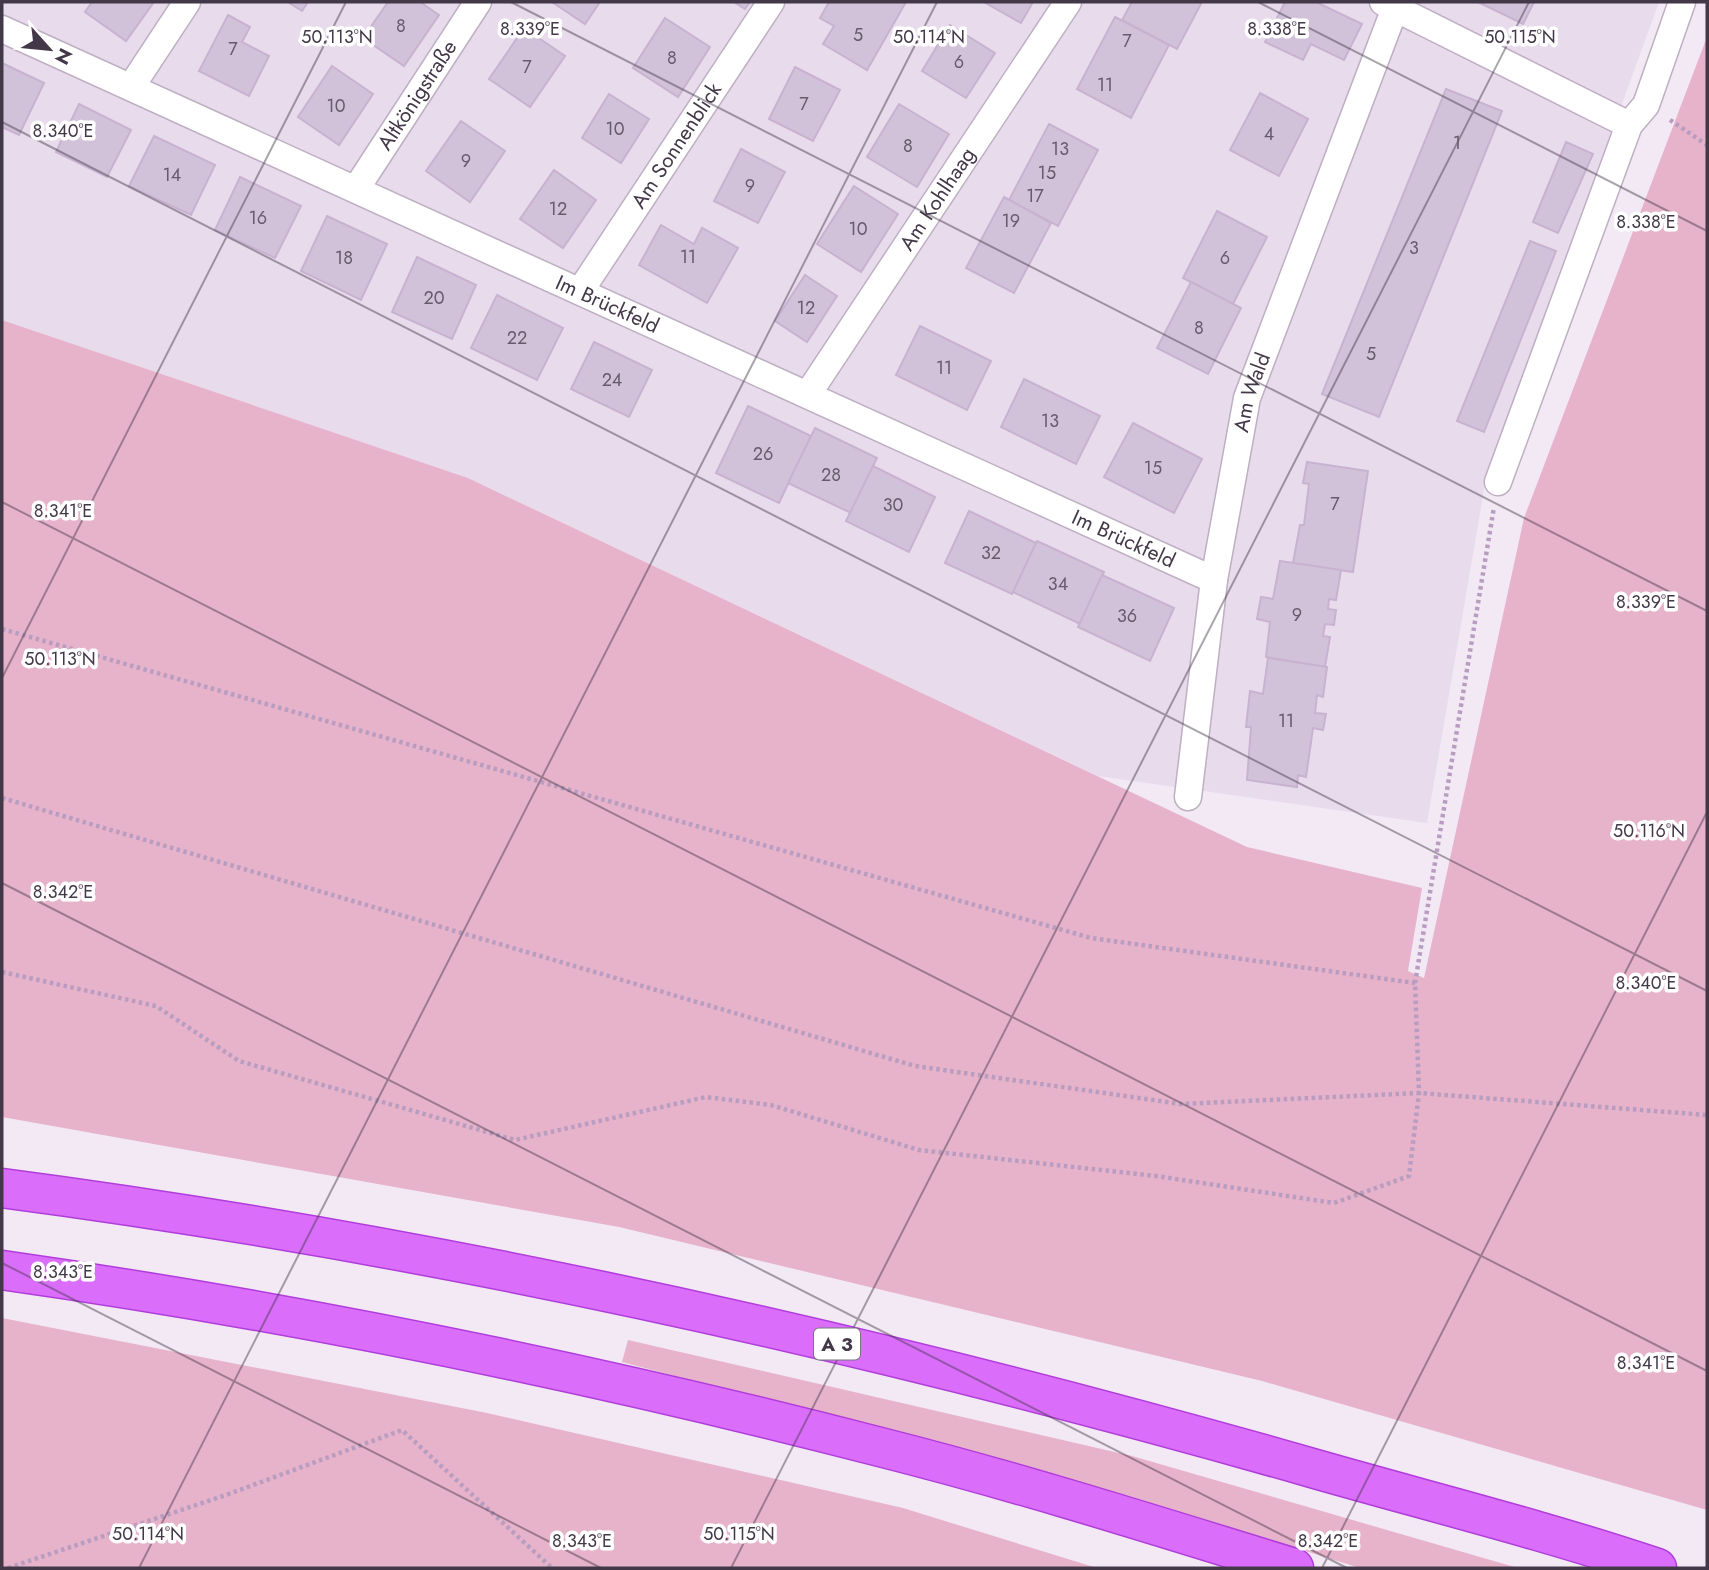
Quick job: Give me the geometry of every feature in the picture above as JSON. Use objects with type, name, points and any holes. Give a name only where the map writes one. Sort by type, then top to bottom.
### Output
[{"type":"highway","name":"A 3","points":[[2,1188],[157,1208],[523,1275],[899,1358],[1146,1420],[1657,1568]]},
{"type":"highway","points":[[2,1270],[149,1291],[527,1364],[885,1448],[1117,1513],[1294,1568]]},
{"type":"street","points":[[131,87],[187,2]]},
{"type":"street","name":"Altkönigstraße","points":[[356,189],[478,2]]},
{"type":"street","name":"Am Sonnenblick","points":[[581,290],[771,2]]},
{"type":"street","name":"Am Kohlhaag","points":[[808,394],[1068,2]]},
{"type":"street","points":[[1498,482],[1629,125],[1646,105],[1682,2]]},
{"type":"street","points":[[1389,5],[1629,125]]},
{"type":"street","name":"Am Wald","points":[[1188,797],[1214,580],[1247,398],[1389,5]]},
{"type":"street","name":"Im Brückfeld","points":[[2,29],[1214,580]]},
{"type":"path","points":[[1646,105],[1707,145]]},
{"type":"path","points":[[2,972],[156,1006],[239,1060],[515,1140],[706,1097],[771,1105],[919,1150],[1156,1176],[1334,1203],[1409,1176],[1419,1093],[1415,983],[1498,482]]},
{"type":"path","points":[[2,629],[1091,938],[1415,983]]},
{"type":"path","points":[[2,798],[915,1066],[1181,1104],[1419,1093],[1707,1115]]},
{"type":"path","points":[[8,1568],[226,1495],[402,1430],[552,1568]]},
{"type":"shaded area","points":[[2,2],[1659,2],[1486,478],[1427,823],[1098,776],[468,478],[2,320]]},
{"type":"shaded area","points":[[1707,37],[1707,1510],[1262,1381],[619,1227],[2,1117],[2,320],[468,478],[1247,847],[1422,888],[1408,971],[1424,978],[1524,518]]},
{"type":"shaded area","points":[[2,1318],[487,1413],[903,1508],[1097,1568],[2,1568]]},
{"type":"shaded area","points":[[628,1340],[1132,1456],[1518,1568],[1360,1568],[1129,1496],[622,1362]]},
{"type":"building","points":[[92,2],[154,2],[126,41],[85,12]]},
{"type":"building","points":[[288,2],[308,2],[302,11]]},
{"type":"building","points":[[388,2],[420,2],[439,15],[404,66],[363,38]]},
{"type":"building","points":[[552,2],[600,2],[585,24]]},
{"type":"building","points":[[734,2],[750,2],[745,9]]},
{"type":"building","points":[[829,2],[906,2],[867,70],[823,44],[834,26],[820,18]]},
{"type":"building","points":[[984,2],[1033,2],[1021,23]]},
{"type":"building","points":[[1132,2],[1202,2],[1177,49],[1122,20]]},
{"type":"building","points":[[1285,2],[1316,2],[1362,24],[1344,60],[1311,44],[1303,60],[1265,42]]},
{"type":"building","points":[[1478,2],[1534,2],[1523,24]]},
{"type":"building","points":[[228,15],[250,27],[242,42],[269,56],[249,96],[199,71]]},
{"type":"building","points":[[1115,17],[1169,45],[1131,118],[1077,89]]},
{"type":"building","points":[[665,18],[710,47],[678,97],[633,68]]},
{"type":"building","points":[[950,25],[995,53],[966,98],[922,71]]},
{"type":"building","points":[[524,28],[565,56],[530,107],[489,79]]},
{"type":"building","points":[[2,63],[44,83],[19,135],[2,127]]},
{"type":"building","points":[[332,66],[373,94],[339,145],[298,117]]},
{"type":"building","points":[[795,67],[840,90],[813,141],[769,119]]},
{"type":"building","points":[[1446,89],[1502,111],[1379,417],[1322,394]]},
{"type":"building","points":[[1260,93],[1308,119],[1279,176],[1230,150]]},
{"type":"building","points":[[609,94],[649,119],[621,163],[582,138]]},
{"type":"building","points":[[79,104],[131,130],[107,177],[56,152]]},
{"type":"building","points":[[899,104],[949,134],[917,187],[867,157]]},
{"type":"building","points":[[461,121],[505,151],[470,202],[426,171]]},
{"type":"building","points":[[1049,124],[1098,150],[1058,226],[1009,200]]},
{"type":"building","points":[[154,136],[215,165],[191,215],[129,186]]},
{"type":"building","points":[[1566,142],[1593,154],[1558,233],[1533,222]]},
{"type":"building","points":[[741,149],[785,172],[758,223],[714,201]]},
{"type":"building","points":[[554,170],[596,200],[563,248],[520,219]]},
{"type":"building","points":[[240,177],[301,206],[275,258],[215,230]]},
{"type":"building","points":[[854,186],[898,214],[861,272],[817,244]]},
{"type":"building","points":[[1004,197],[1051,223],[1014,293],[966,268]]},
{"type":"building","points":[[1217,211],[1267,237],[1233,304],[1183,278]]},
{"type":"building","points":[[327,216],[387,244],[361,300],[301,271]]},
{"type":"building","points":[[661,225],[694,244],[702,228],[738,248],[707,303],[639,265]]},
{"type":"building","points":[[1530,241],[1556,251],[1484,432],[1457,421]]},
{"type":"building","points":[[417,257],[476,285],[452,339],[392,312]]},
{"type":"building","points":[[805,275],[837,296],[807,342],[775,321]]},
{"type":"building","points":[[1191,282],[1241,308],[1208,374],[1157,348]]},
{"type":"building","points":[[497,295],[563,328],[537,380],[471,348]]},
{"type":"building","points":[[920,326],[991,361],[967,410],[896,375]]},
{"type":"building","points":[[594,342],[652,370],[629,417],[571,389]]},
{"type":"building","points":[[1024,379],[1100,416],[1076,464],[1001,427]]},
{"type":"building","points":[[748,406],[811,436],[779,503],[716,473]]},
{"type":"building","points":[[1133,423],[1202,459],[1174,513],[1104,477]]},
{"type":"building","points":[[815,428],[877,458],[851,513],[788,483]]},
{"type":"building","points":[[1307,462],[1368,471],[1353,572],[1293,563],[1300,525],[1304,525],[1309,484],[1303,483]]},
{"type":"building","points":[[873,466],[935,497],[909,552],[846,521]]},
{"type":"building","points":[[969,511],[1036,543],[1012,594],[945,563]]},
{"type":"building","points":[[1037,541],[1104,572],[1080,624],[1013,592]]},
{"type":"building","points":[[1280,561],[1341,570],[1336,600],[1329,599],[1328,609],[1336,610],[1334,625],[1325,624],[1323,636],[1330,637],[1325,667],[1266,657],[1270,622],[1257,619],[1261,597],[1273,599]]},
{"type":"building","points":[[1102,575],[1174,608],[1150,661],[1078,627]]},
{"type":"building","points":[[1268,658],[1327,667],[1323,697],[1317,695],[1315,713],[1326,714],[1323,730],[1313,728],[1306,777],[1298,775],[1297,787],[1247,780],[1251,727],[1246,727],[1250,691],[1263,694]]}]
